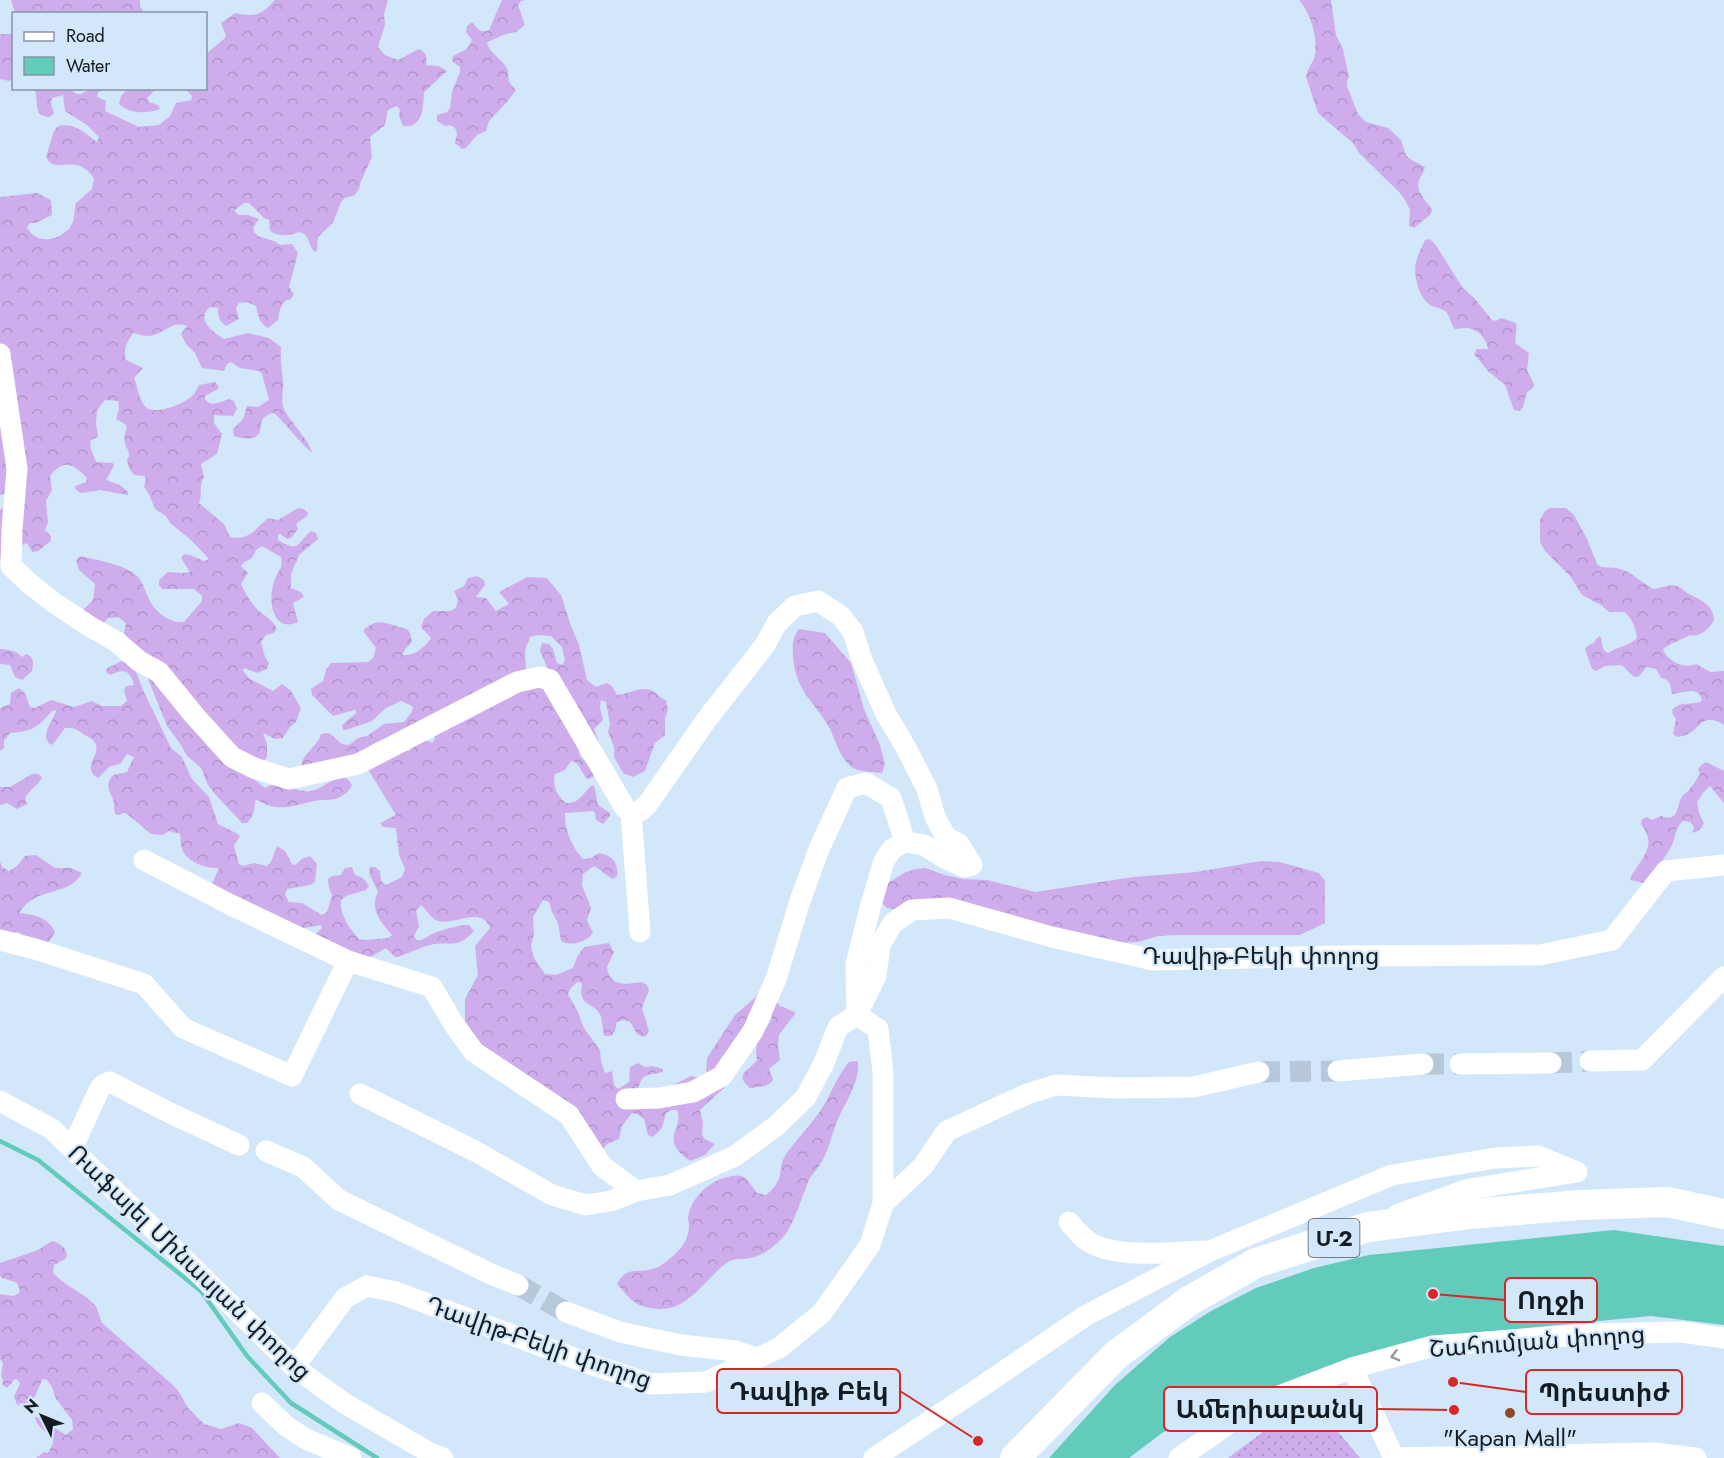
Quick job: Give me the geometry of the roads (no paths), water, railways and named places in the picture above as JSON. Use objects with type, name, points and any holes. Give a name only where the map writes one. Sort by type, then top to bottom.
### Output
[{"type":"highway","name":"Մ-2","points":[[1015,1458],[1116,1355],[1189,1301],[1256,1263],[1368,1227],[1481,1214],[1667,1202],[1724,1214]]},
{"type":"street","points":[[0,354],[17,469],[6,572],[29,583],[53,602],[117,642],[139,662],[159,672],[232,757],[254,768],[289,779],[358,764],[517,682],[539,677],[550,680],[608,782],[625,808],[631,813],[640,932]]},
{"type":"street","points":[[360,1094],[475,1151],[552,1195],[586,1205],[611,1201],[636,1191],[670,1185],[735,1156],[776,1126],[806,1097],[824,1063],[838,1027],[857,1015],[856,964],[884,861],[892,849],[905,842],[924,845],[964,867],[972,865],[959,844],[946,837],[935,817],[927,789],[886,714],[862,660],[853,632],[841,616],[818,601],[795,606],[777,623],[759,653],[707,719],[647,805],[640,811],[631,813]]},
{"type":"street","points":[[626,1099],[659,1098],[693,1092],[722,1076],[753,1031],[776,980],[815,859],[847,788],[866,783],[891,798],[905,842]]},
{"type":"street","points":[[144,860],[348,961],[432,987],[453,1023],[474,1052],[569,1115],[602,1166],[636,1191]]},
{"type":"street","name":"Դավիթ-Բեկի փողոց","points":[[294,1367],[345,1298],[367,1286],[396,1292],[590,1364],[651,1384],[706,1382],[779,1348],[822,1313],[870,1245],[883,1204],[883,1072],[878,1029],[857,1015],[876,976],[880,945],[893,922],[912,910],[949,908],[1052,937],[1153,960],[1540,955],[1612,940],[1666,871],[1724,865]]},
{"type":"street","points":[[0,940],[144,984],[183,1028],[292,1076],[348,961]]},
{"type":"street","points":[[1590,1061],[1642,1060],[1724,977]]},
{"type":"street","points":[[1460,1064],[1551,1063]]},
{"type":"street","points":[[1338,1071],[1423,1064]]},
{"type":"street","name":"Դավիթ-Բեկի փողոց","points":[[883,1204],[923,1166],[947,1131],[1028,1094],[1056,1085],[1117,1088],[1193,1087],[1259,1072]]},
{"type":"street","points":[[72,1149],[99,1090],[110,1082],[239,1145]]},
{"type":"street","name":"Ռաֆայել Մինասյան փողոց","points":[[0,1101],[52,1129],[294,1367],[344,1403],[430,1453],[443,1458]]},
{"type":"street","points":[[266,1151],[303,1167],[339,1200],[518,1285]]},
{"type":"street","points":[[874,1458],[1085,1317],[1210,1251],[1392,1174],[1496,1158],[1538,1156],[1577,1172],[1469,1189],[1368,1227]]},
{"type":"street","points":[[1069,1222],[1086,1240],[1116,1252],[1210,1251]]},
{"type":"street","points":[[566,1311],[620,1332],[681,1345],[735,1351],[757,1358]]},
{"type":"street","name":"Շահումյան փողոց","points":[[1179,1458],[1254,1406],[1352,1368],[1433,1346],[1592,1334],[1682,1332],[1724,1338]]},
{"type":"street","points":[[1352,1368],[1394,1458],[1653,1453],[1696,1458]]},
{"type":"street","points":[[262,1403],[286,1426],[306,1439],[351,1458]]},
{"type":"water","points":[[1614,1230],[1724,1246],[1724,1325],[1651,1316],[1443,1336],[1331,1365],[1207,1412],[1162,1433],[1129,1458],[1049,1458],[1115,1385],[1170,1337],[1211,1311],[1256,1288],[1314,1268],[1369,1255]]},
{"type":"waterway","points":[[0,1141],[38,1160],[201,1291],[247,1356],[291,1403],[377,1458]]},
{"type":"tunnel","points":[[1551,1063],[1590,1061]]},
{"type":"tunnel","points":[[1423,1064],[1460,1064]]},
{"type":"tunnel","points":[[1259,1072],[1338,1071]]},
{"type":"tunnel","points":[[518,1285],[566,1312]]},
{"type":"place","name":"Ողջի","points":[[1433,1294]]},
{"type":"place","name":"Պրեստիժ","points":[[1453,1382]]},
{"type":"place","name":"Ամերիաբանկ","points":[[1454,1410]]},
{"type":"place","name":"\"Kapan Mall\"","points":[[1510,1413]]},
{"type":"place","name":"Դավիթ Բեկ","points":[[978,1441]]}]
